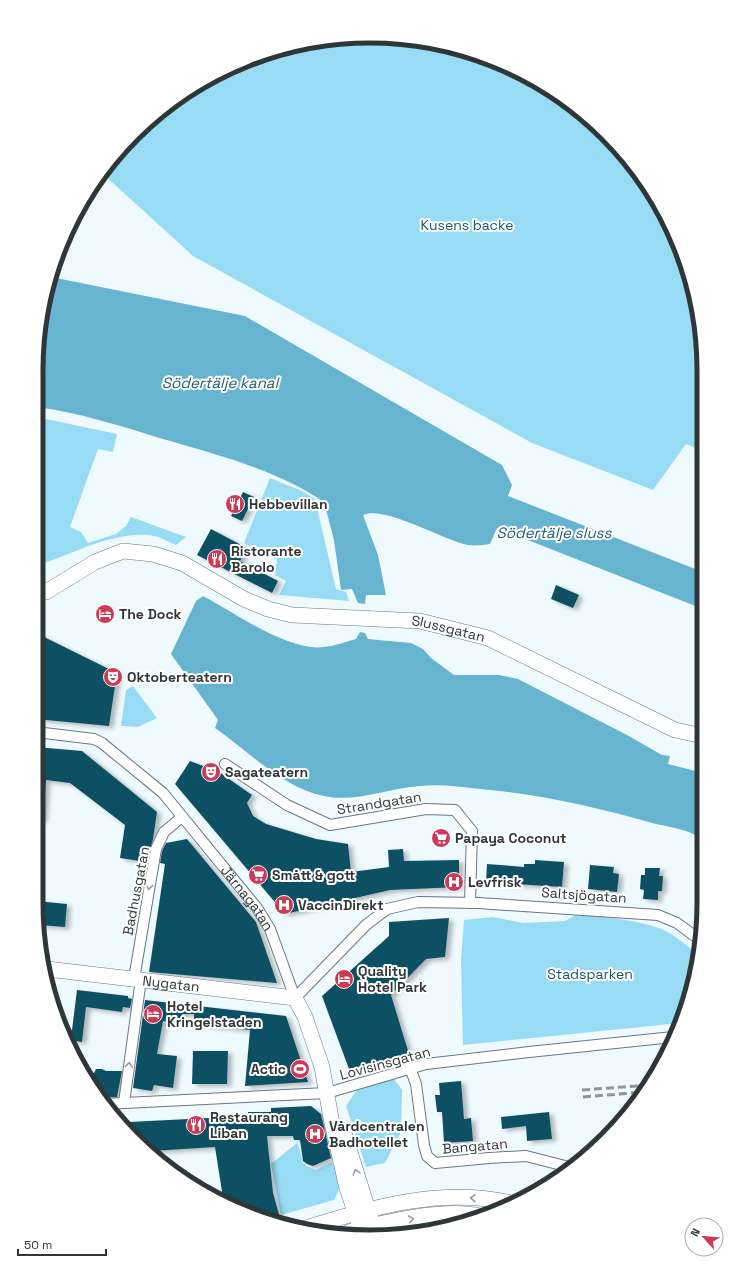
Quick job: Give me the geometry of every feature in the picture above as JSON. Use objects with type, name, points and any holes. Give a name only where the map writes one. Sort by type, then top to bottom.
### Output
[{"type":"street","name":"Slussgatan","points":[[43,593],[95,562],[122,551],[153,554],[182,563],[244,599],[268,610],[292,615],[420,621],[488,638],[675,730],[697,735]]},
{"type":"street","name":"Järnagatan","points":[[43,733],[84,737],[94,739],[102,743],[169,800],[257,908],[270,929],[295,998],[305,1017],[322,1066],[347,1188],[362,1211],[361,1229]]},
{"type":"street","name":"Strandgatan","points":[[225,764],[287,805],[330,825],[426,809],[455,810],[472,830],[470,903]]},
{"type":"street","name":"Badhusgatan","points":[[124,1103],[137,979],[156,849],[164,832],[182,817]]},
{"type":"street","name":"Saltsjögatan","points":[[295,998],[366,925],[387,909],[418,902],[521,905],[658,915],[677,922],[695,936]]},
{"type":"street","name":"Nygatan","points":[[50,969],[295,998]]},
{"type":"street","name":"Lovisinsgatan","points":[[112,1104],[327,1093],[426,1064],[522,1052],[668,1038]]},
{"type":"street","name":"Bangatan","points":[[410,1068],[416,1084],[424,1145],[427,1156],[435,1163],[526,1156],[564,1166]]},
{"type":"street","points":[[315,1225],[362,1211],[439,1197],[477,1198],[502,1202]]},
{"type":"street","points":[[361,1229],[442,1214],[467,1215]]},
{"type":"green space","name":"Kusens backe","points":[[370,43],[413,46],[434,49],[475,60],[534,87],[552,98],[586,124],[616,154],[642,188],[653,207],[663,225],[680,265],[691,306],[697,370],[697,449],[686,444],[653,490],[532,443],[193,256],[106,177],[124,154],[154,124],[188,98],[225,77],[265,60],[306,49],[327,46]]},
{"type":"green space","points":[[46,419],[117,434],[113,452],[98,449],[70,527],[81,532],[88,543],[116,534],[126,526],[131,517],[186,537],[176,545],[162,538],[150,535],[118,537],[43,564],[43,426]]},
{"type":"green space","points":[[270,478],[302,491],[315,499],[336,589],[346,592],[349,601],[279,595],[286,581],[275,575],[277,560],[244,543]]},
{"type":"green space","points":[[133,686],[157,718],[138,727],[121,726],[126,690]]},
{"type":"green space","name":"Stadsparken","points":[[576,915],[629,920],[664,930],[693,951],[686,988],[674,1024],[463,1045],[461,960],[464,920],[493,917],[523,923],[565,921]]},
{"type":"green space","points":[[394,1079],[402,1090],[401,1132],[385,1163],[366,1167],[346,1106],[358,1088]]},
{"type":"green space","points":[[297,1143],[303,1163],[316,1170],[332,1162],[342,1183],[334,1200],[281,1215],[271,1164]]},
{"type":"water","name":"Södertälje kanal","points":[[56,278],[245,316],[502,465],[512,485],[508,496],[697,570],[697,607],[497,528],[490,544],[468,545],[414,524],[373,513],[363,515],[378,555],[386,595],[366,595],[365,604],[358,603],[352,589],[341,590],[334,540],[324,502],[287,481],[246,464],[100,420],[43,408],[43,370],[46,327],[49,306]]},
{"type":"water","points":[[203,596],[269,633],[297,644],[317,647],[340,644],[356,639],[360,632],[365,633],[368,639],[411,643],[423,649],[431,658],[454,675],[499,675],[518,679],[627,735],[662,755],[670,756],[668,764],[697,771],[697,836],[672,827],[567,802],[502,791],[428,785],[408,787],[348,798],[336,798],[324,796],[294,785],[266,768],[215,728],[218,720],[171,654],[196,601]]},
{"type":"building","points":[[243,492],[254,497],[242,521],[231,516],[234,510],[227,507],[232,496],[239,500]]},
{"type":"building","points":[[211,529],[247,548],[240,561],[278,581],[272,593],[197,555]]},
{"type":"building","points":[[556,585],[579,595],[573,608],[551,599]]},
{"type":"building","points":[[43,636],[117,673],[109,726],[43,720]]},
{"type":"building","points":[[43,748],[82,751],[157,812],[153,839],[147,862],[120,858],[125,825],[70,783],[46,780],[43,820]]},
{"type":"building","points":[[190,761],[219,772],[252,795],[247,803],[253,816],[266,824],[316,839],[348,844],[351,872],[389,867],[388,850],[403,849],[404,861],[459,860],[459,887],[390,890],[285,914],[175,784]]},
{"type":"building","points":[[187,839],[256,922],[277,983],[149,972],[165,864],[160,863],[162,851],[166,843]]},
{"type":"building","points":[[535,860],[564,862],[562,887],[486,882],[487,864],[524,867],[524,864],[535,864]]},
{"type":"building","points":[[590,865],[614,867],[613,873],[619,874],[617,892],[588,889]]},
{"type":"building","points":[[645,868],[660,868],[659,876],[663,876],[662,891],[658,891],[658,900],[643,899],[644,890],[640,889],[641,875],[645,875]]},
{"type":"building","points":[[43,902],[67,904],[65,927],[44,925]]},
{"type":"building","points":[[449,918],[445,957],[426,959],[391,995],[409,1054],[349,1069],[322,996],[389,936],[389,922]]},
{"type":"building","points":[[77,990],[128,996],[128,998],[132,999],[130,1008],[123,1007],[122,1012],[86,1007],[82,1042],[74,1041],[69,1030],[72,1030]]},
{"type":"building","points":[[145,1000],[286,1016],[308,1082],[245,1086],[250,1030],[194,1024],[194,1014],[182,1014],[181,1023],[163,1021],[157,1054],[177,1056],[173,1088],[154,1085],[152,1091],[133,1088]]},
{"type":"building","points":[[193,1051],[228,1051],[227,1084],[192,1084]]},
{"type":"building","points":[[96,1069],[106,1071],[122,1071],[117,1097],[107,1097],[91,1073],[94,1073]]},
{"type":"building","points":[[461,1081],[464,1119],[471,1118],[473,1141],[444,1143],[442,1112],[437,1112],[435,1095],[440,1095],[439,1083]]},
{"type":"building","points":[[311,1106],[321,1114],[331,1158],[313,1166],[307,1164],[303,1161],[300,1140],[294,1140],[293,1136],[267,1136],[273,1193],[280,1217],[265,1213],[222,1195],[215,1147],[156,1151],[129,1124],[129,1122],[248,1116],[248,1112],[271,1112],[271,1108]]},
{"type":"building","points":[[549,1112],[552,1139],[527,1141],[526,1126],[502,1129],[501,1117]]},
{"type":"railway","points":[[582,1090],[642,1086]]},
{"type":"railway","points":[[583,1097],[636,1093]]},
{"type":"place","name":"Hebbevillan","points":[[235,504]]},
{"type":"place","name":"Ristorante Barolo","points":[[217,559]]},
{"type":"place","name":"The Dock","points":[[105,614]]},
{"type":"place","name":"Oktoberteatern","points":[[113,677]]},
{"type":"place","name":"Sagateatern","points":[[211,772]]},
{"type":"place","name":"Papaya Coconut","points":[[441,838]]},
{"type":"place","name":"Smått & gott","points":[[258,875]]},
{"type":"place","name":"Levfrisk","points":[[454,882]]},
{"type":"place","name":"VaccinDirekt","points":[[284,905]]},
{"type":"place","name":"Quality Hotel Park","points":[[344,979]]},
{"type":"place","name":"Hotel Kringelstaden","points":[[153,1014]]},
{"type":"place","name":"Actic","points":[[300,1069]]},
{"type":"place","name":"Restaurang Liban","points":[[196,1125]]},
{"type":"place","name":"Vårdcentralen Badhotellet","points":[[315,1134]]},
{"type":"water label","name":"Södertälje sluss","points":[[554,532]]}]
